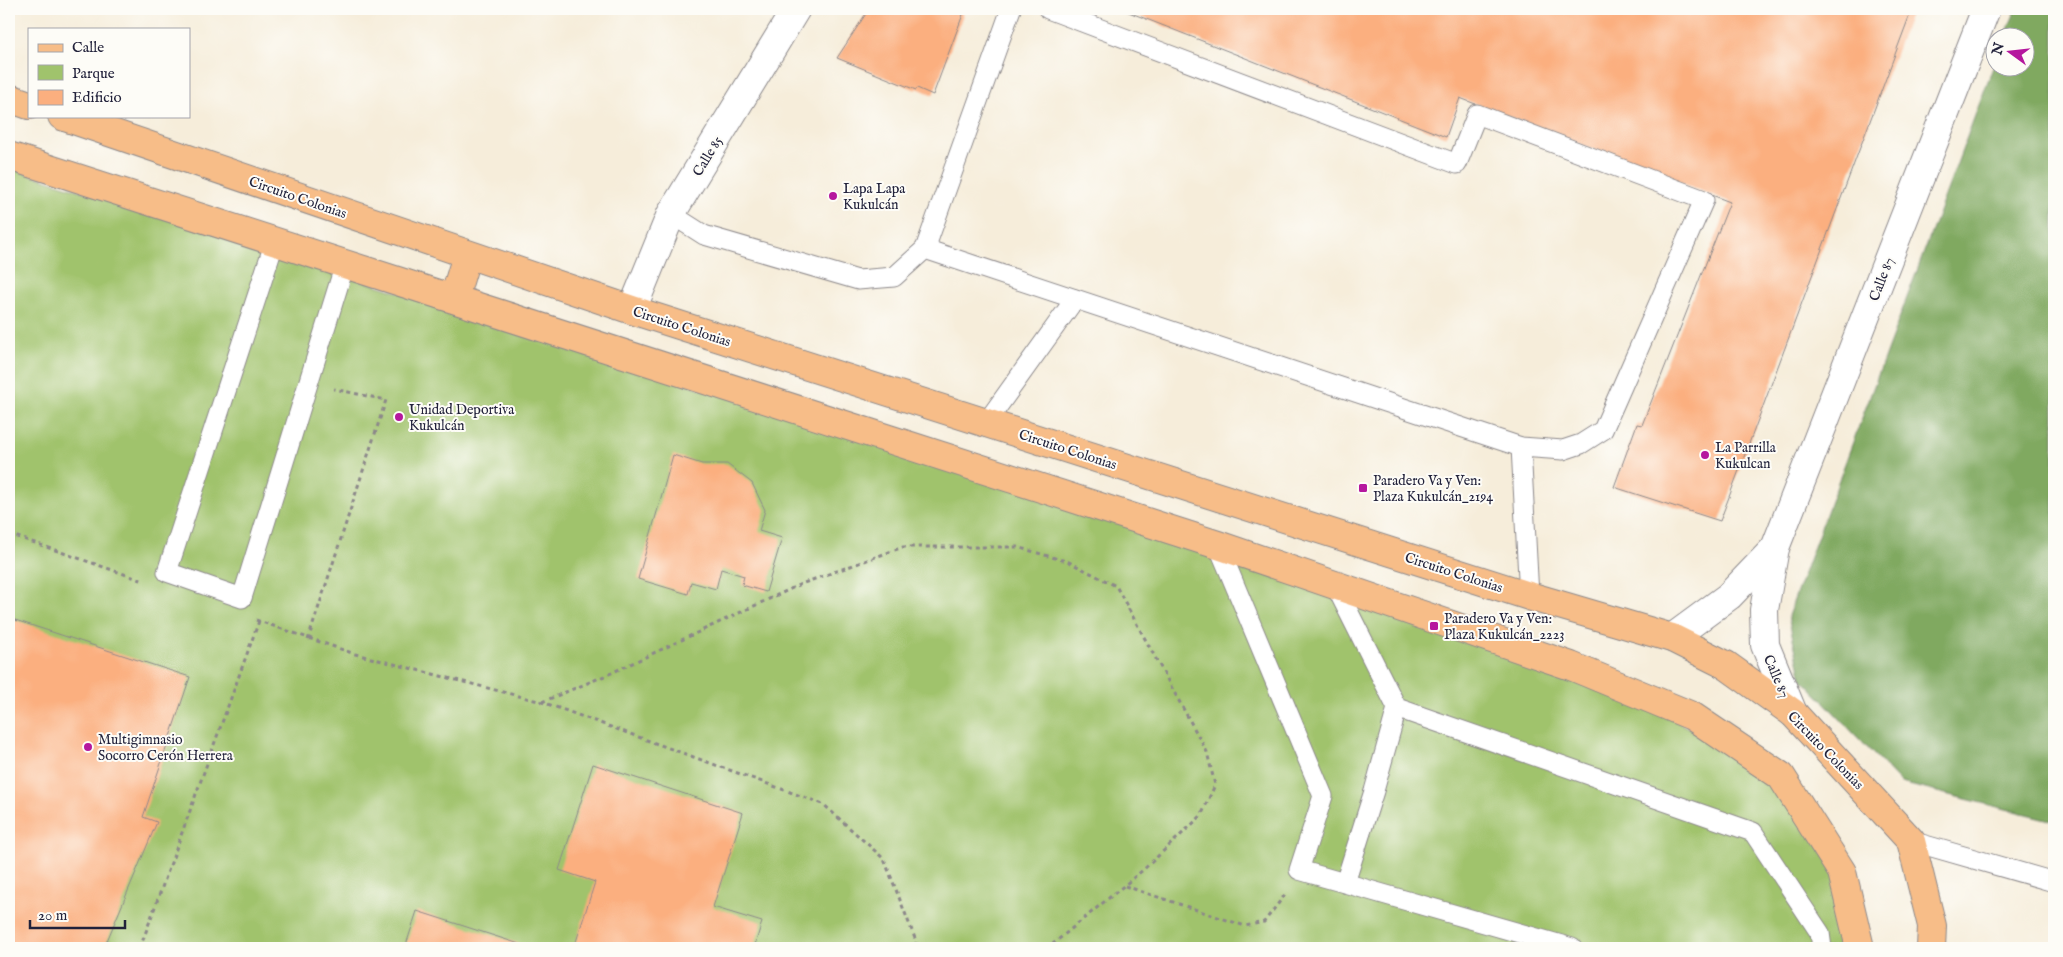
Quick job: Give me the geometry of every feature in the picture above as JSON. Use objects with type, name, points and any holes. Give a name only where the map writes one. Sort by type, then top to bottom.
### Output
[{"type":"main road","points":[[9,98],[28,105]]},
{"type":"main road","name":"Circuito Colonias","points":[[68,118],[632,310],[1529,596],[1672,638],[1726,665],[1793,713],[1912,841],[1932,926],[1931,948]]},
{"type":"main road","points":[[9,156],[1218,545],[1572,666],[1692,716],[1781,776],[1842,872],[1860,948]]},
{"type":"main road","points":[[454,298],[467,255]]},
{"type":"street","name":"Calle 85","points":[[632,310],[671,214],[796,9]]},
{"type":"street","name":"Calle 87","points":[[1793,713],[1765,645],[1764,610],[1775,548],[1986,9]]},
{"type":"street","name":"Calle 87","points":[[1672,638],[1729,596],[1775,548]]},
{"type":"lane","points":[[671,214],[704,235],[858,280],[894,277],[925,249],[1011,9]]},
{"type":"lane","points":[[925,249],[1521,447],[1563,450],[1581,444],[1603,430],[1704,200],[1477,114],[1457,164],[1048,9]]},
{"type":"lane","points":[[275,241],[167,572],[242,598],[345,264]]},
{"type":"lane","points":[[986,422],[1075,299]]},
{"type":"lane","points":[[1521,447],[1529,596]]},
{"type":"lane","points":[[1218,545],[1322,796],[1299,870],[1572,948]]},
{"type":"lane","points":[[1336,585],[1397,708],[1374,791],[1345,883]]},
{"type":"lane","points":[[1397,708],[1753,832],[1820,934],[1822,948]]},
{"type":"lane","points":[[1912,841],[2054,882]]},
{"type":"path","points":[[308,640],[386,400],[309,384]]},
{"type":"path","points":[[9,534],[148,582]]},
{"type":"path","points":[[542,702],[609,674],[801,584],[903,547],[1017,547],[1069,562],[1116,586],[1207,752],[1215,785],[1201,816],[1124,886],[1048,948]]},
{"type":"path","points":[[250,618],[308,640],[355,654],[542,702],[822,804],[884,859],[916,941],[916,948]]},
{"type":"path","points":[[140,948],[259,621]]},
{"type":"path","points":[[1124,886],[1245,926],[1264,922],[1282,901],[1299,870]]},
{"type":"green space","points":[[2016,9],[2054,9],[2054,821],[1901,783],[1802,679],[1788,616],[1989,78],[2036,78],[2036,28],[2009,28]]},
{"type":"green space","name":"Unidad Deportiva Kukulcán","points":[[9,168],[1571,666],[1781,776],[1842,872],[1860,948],[9,948]]},
{"type":"building","points":[[869,9],[965,9],[933,95],[837,58]]},
{"type":"building","points":[[1121,9],[1912,9],[1720,521],[1614,487],[1637,424],[1642,425],[1730,202],[1460,98],[1446,137]]},
{"type":"building","points":[[673,455],[702,464],[727,464],[752,483],[765,510],[759,531],[782,538],[766,592],[742,585],[744,576],[721,569],[716,589],[691,582],[688,594],[638,579]]},
{"type":"building","name":"Multigimnasio Socorro Cerón Herrera","points":[[9,618],[190,677],[143,817],[157,822],[104,948],[9,948]]},
{"type":"building","points":[[593,764],[743,813],[713,907],[762,922],[754,948],[574,948],[595,882],[559,870]]},
{"type":"building","points":[[417,911],[532,948],[405,948]]},
{"type":"place","name":"Lapa Lapa Kukulcán","points":[[833,196]]},
{"type":"place","name":"Unidad Deportiva Kukulcán","points":[[399,417]]},
{"type":"place","name":"La Parrilla Kukulcan","points":[[1705,455]]},
{"type":"place","name":"Paradero Va y Ven: Plaza Kukulcán_2194","points":[[1363,488]]},
{"type":"place","name":"Paradero Va y Ven: Plaza Kukulcán_2223","points":[[1434,626]]},
{"type":"place","name":"Multigimnasio Socorro Cerón Herrera","points":[[88,747]]}]
